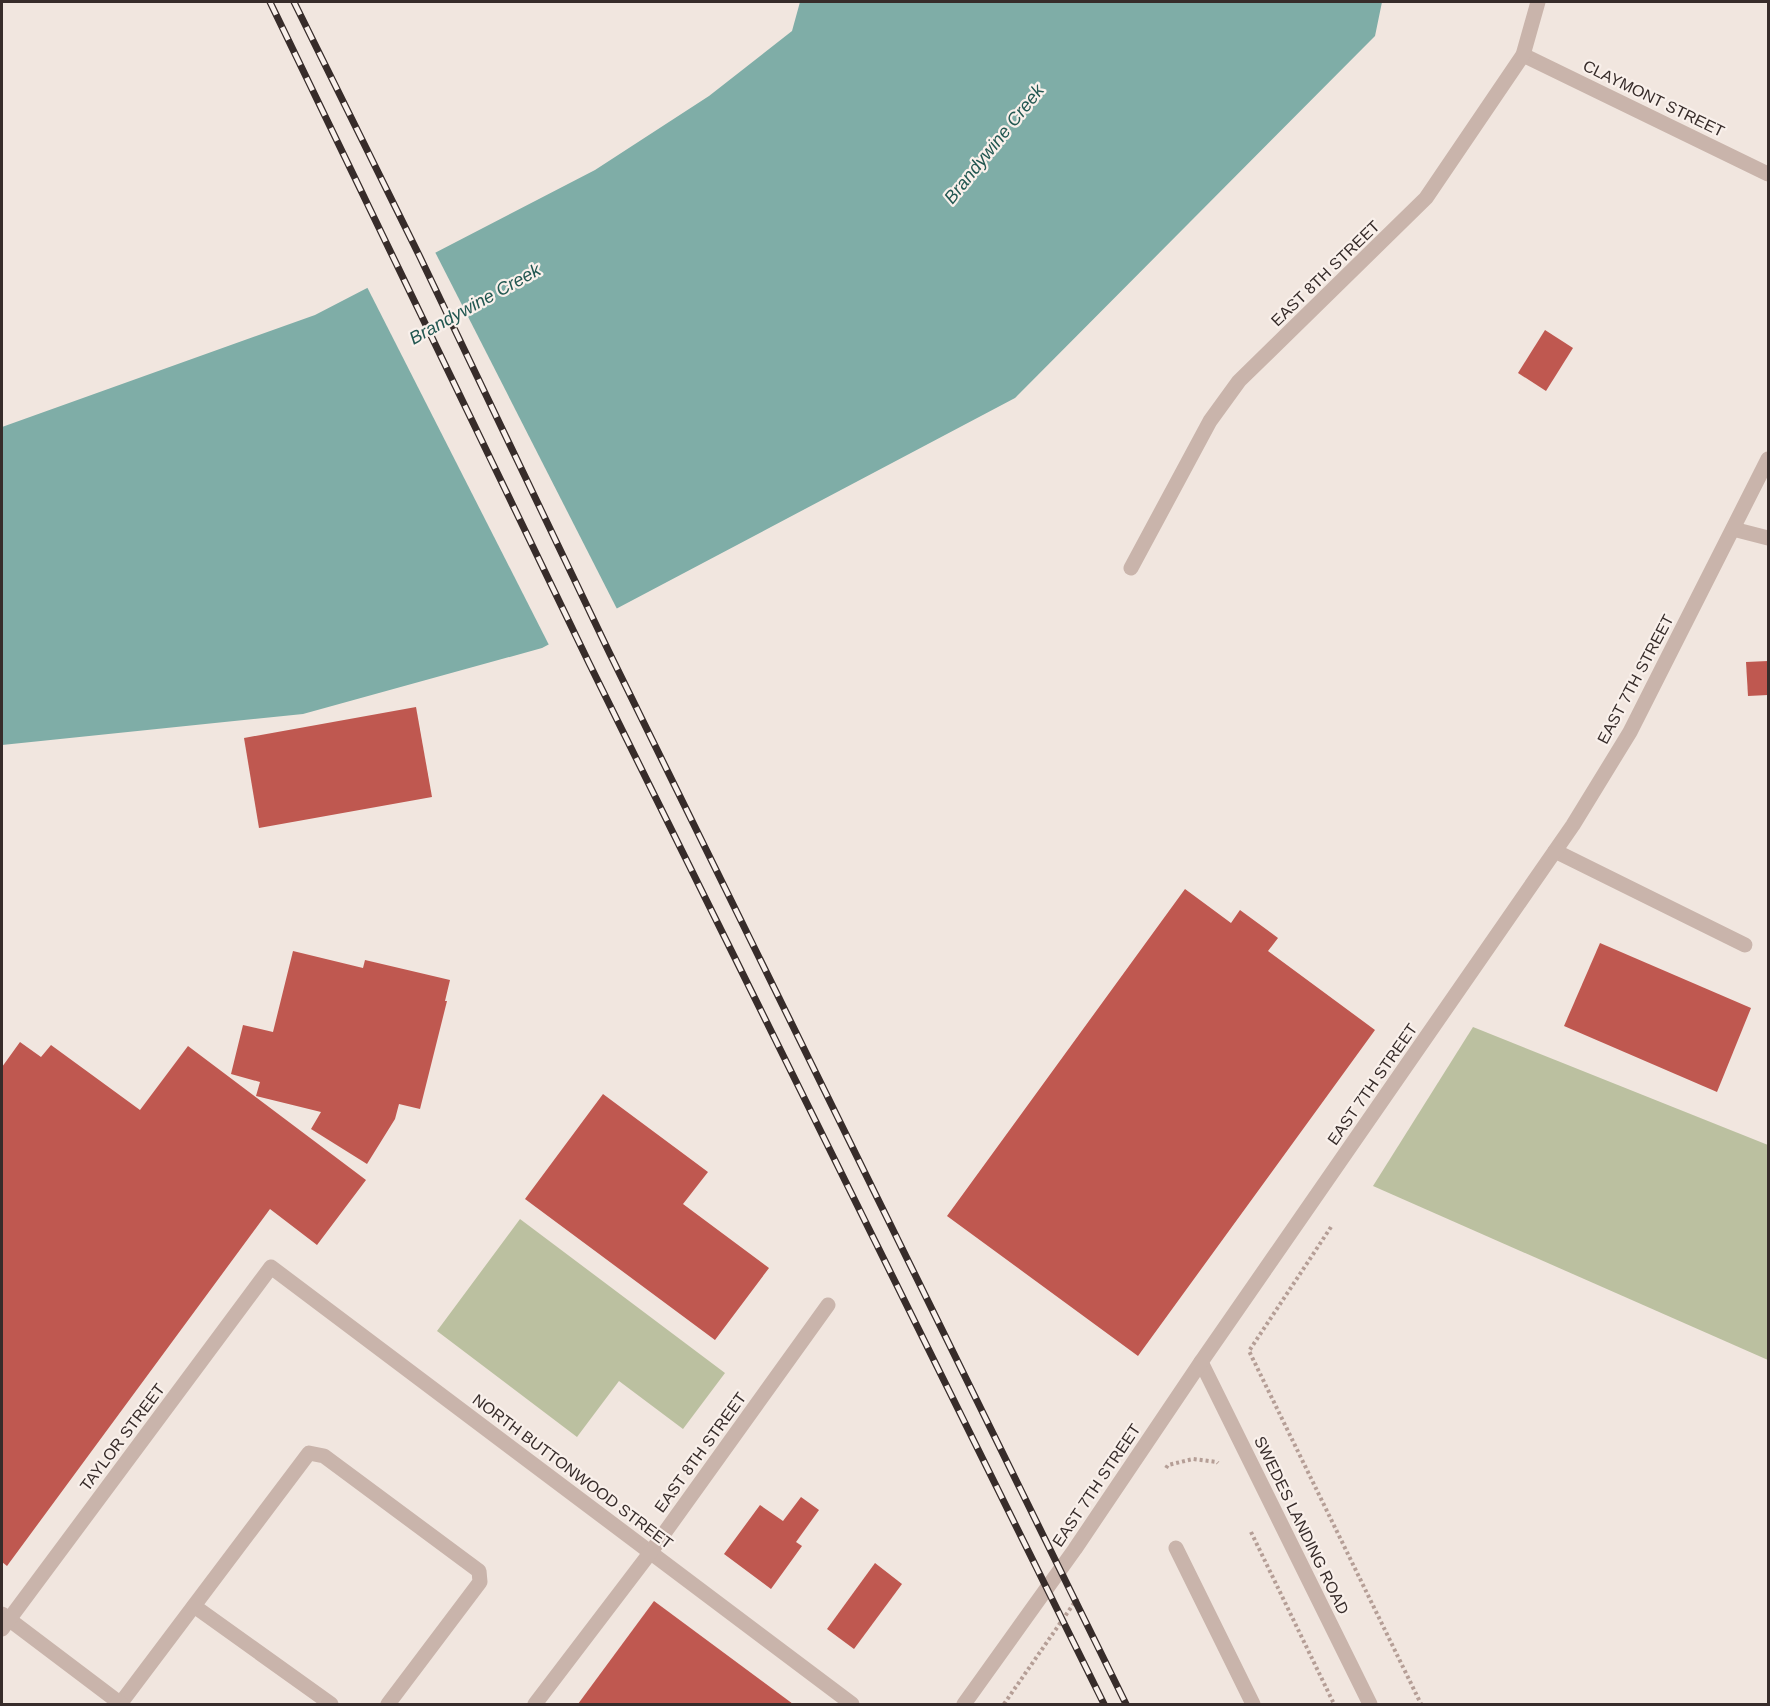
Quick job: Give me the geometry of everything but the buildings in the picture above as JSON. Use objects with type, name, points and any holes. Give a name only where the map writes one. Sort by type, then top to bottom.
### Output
[{"type":"street","name":"EAST 8TH STREET","points":[[1131,568],[1210,421],[1239,381],[1426,198],[1523,55],[1538,2]]},
{"type":"street","name":"CLAYMONT STREET","points":[[1523,55],[1768,174]]},
{"type":"street","name":"EAST 7TH STREET","points":[[964,1704],[1075,1549],[1201,1362],[1555,851],[1630,732],[1768,459]]},
{"type":"street","points":[[1733,529],[1768,538]]},
{"type":"street","points":[[1555,851],[1745,945]]},
{"type":"street","name":"NORTH BUTTONWOOD STREET","points":[[271,1267],[852,1704]]},
{"type":"street","name":"TAYLOR STREET","points":[[4,1621],[271,1267]]},
{"type":"street","name":"EAST 8TH STREET","points":[[535,1704],[650,1552],[828,1305]]},
{"type":"street","name":"SWEDES LANDING ROAD","points":[[1201,1362],[1370,1704]]},
{"type":"street","points":[[4,1621],[120,1704],[309,1453],[324,1456],[479,1571],[480,1582],[388,1704]]},
{"type":"street","points":[[1176,1548],[1253,1704]]},
{"type":"street","points":[[194,1606],[331,1704]]},
{"type":"path","points":[[1333,1225],[1249,1351],[1421,1704]]},
{"type":"green space","points":[[1473,1027],[1768,1145],[1768,1360],[1373,1186]]},
{"type":"green space","points":[[520,1219],[725,1373],[683,1429],[619,1381],[577,1437],[437,1331]]},
{"type":"water","name":"Brandywine Creek","points":[[800,2],[1382,2],[1375,36],[1015,398],[542,648],[303,714],[2,745],[2,427],[315,315],[595,170],[709,96],[792,31]]},
{"type":"pier","points":[[434,250],[618,611],[550,647],[366,285]]},
{"type":"railway","points":[[270,2],[589,663],[1104,1704]]},
{"type":"railway","points":[[294,2],[419,255],[610,654],[1126,1704]]}]
